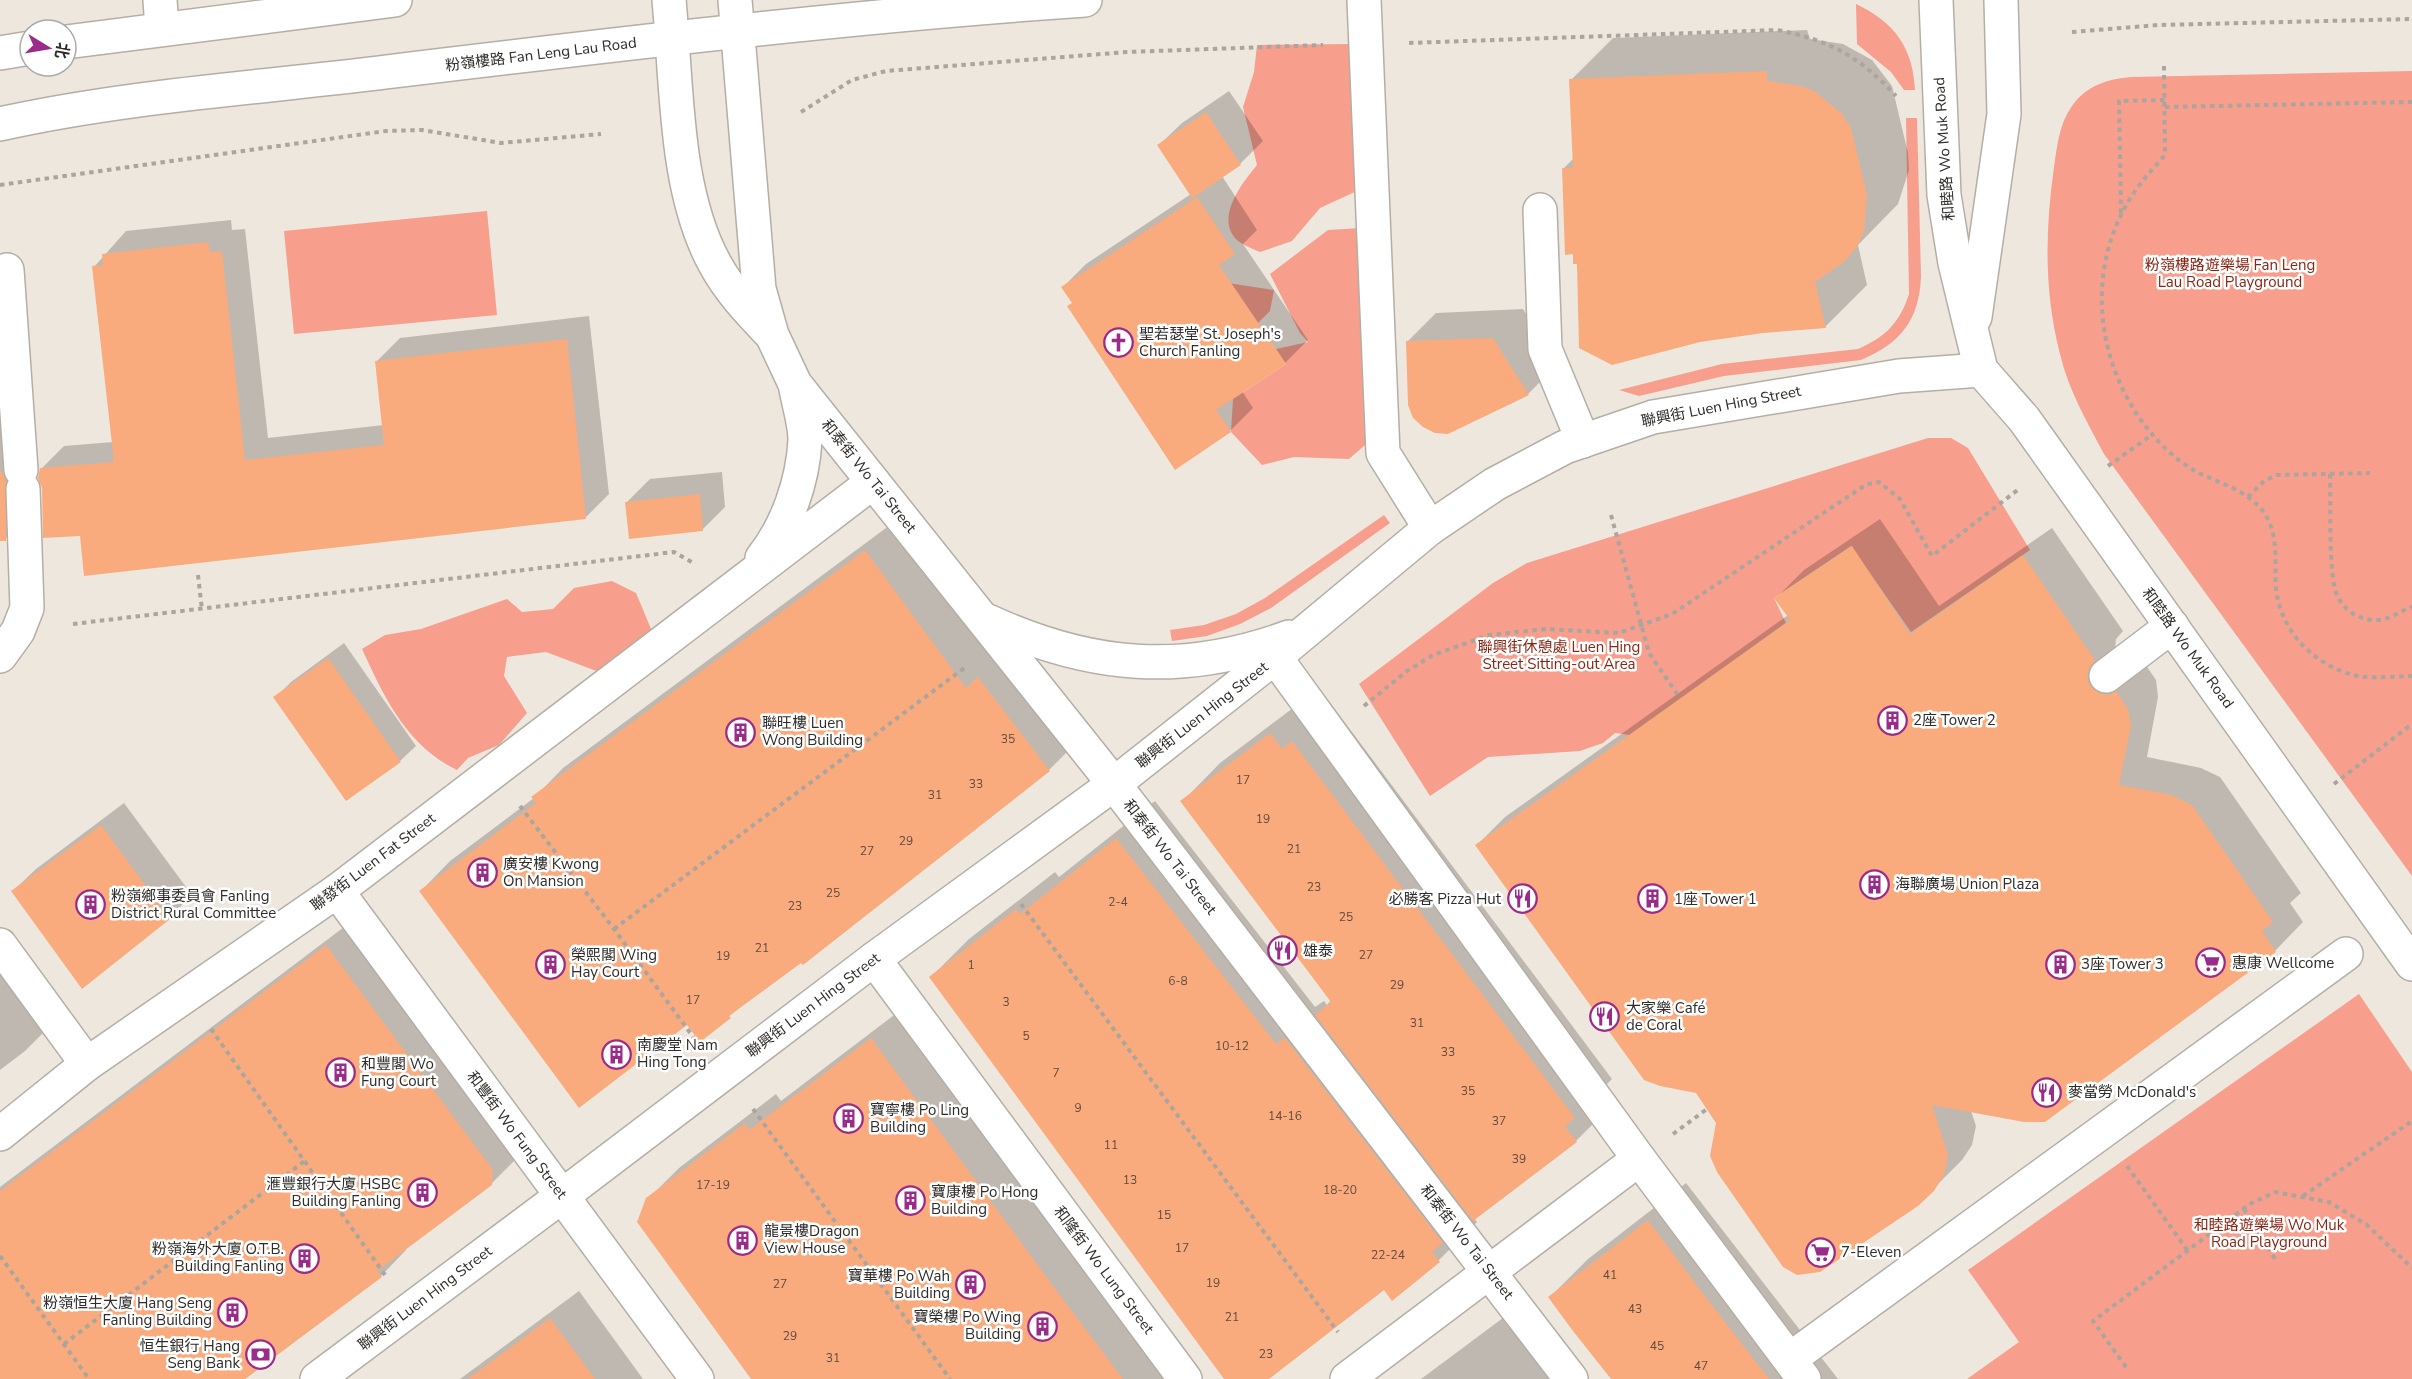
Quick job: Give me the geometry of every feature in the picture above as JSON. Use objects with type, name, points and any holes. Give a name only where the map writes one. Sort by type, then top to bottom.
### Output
[{"type":"street","points":[[78,38],[161,14],[395,0]]},
{"type":"street","name":"和泰街 Wo Tai Street","points":[[669,0],[685,177],[696,221],[714,264],[740,302],[772,335]]},
{"type":"street","name":"粉嶺樓路 Fan Leng Lau Road","points":[[0,124],[132,102],[673,39],[737,16],[881,16],[1085,0]]},
{"type":"street","points":[[1364,0],[1383,453],[1430,528]]},
{"type":"street","name":"和睦路 Wo Muk Road","points":[[1936,0],[1944,195],[1955,263],[1981,370],[2024,418],[2412,964]]},
{"type":"street","name":"和睦路 Wo Muk Road","points":[[1973,331],[2004,114],[2001,0]]},
{"type":"street","name":"和泰街 Wo Tai Street","points":[[737,16],[759,289],[772,335],[795,384],[1114,784],[1572,1379]]},
{"type":"street","points":[[0,53],[18,50]]},
{"type":"street","points":[[1540,210],[1545,349],[1583,441]]},
{"type":"street","points":[[0,656],[18,631],[27,608],[22,479],[7,270]]},
{"type":"street","name":"聯興街 Luen Hing Street","points":[[316,1379],[562,1197],[874,959],[1114,784],[1308,631],[1430,528],[1495,484],[1529,464],[1583,441],[1653,417],[1744,400],[1899,376],[1981,370]]},
{"type":"street","name":"聯發街 Luen Fat Street","points":[[742,583],[774,544],[784,523],[797,484],[805,439],[795,384]]},
{"type":"street","name":"聯發街 Luen Fat Street","points":[[0,1134],[87,1064],[337,891],[873,482]]},
{"type":"street","name":"聯興街 Luen Hing Street","points":[[984,619],[1027,639],[1073,653],[1120,661],[1168,663],[1216,658],[1263,647],[1308,631]]},
{"type":"street","points":[[2106,675],[2172,626]]},
{"type":"street","points":[[1275,657],[1639,1159],[1797,1369],[2102,1132],[2346,954]]},
{"type":"street","name":"和豐街 Wo Fung Street","points":[[337,891],[696,1379]]},
{"type":"street","points":[[0,945],[87,1064]]},
{"type":"street","name":"和隆街 Wo Lung Street","points":[[874,959],[1185,1379]]},
{"type":"street","points":[[1347,1379],[1491,1273],[1639,1159]]},
{"type":"path","points":[[2072,32],[2158,25],[2412,20]]},
{"type":"path","points":[[2164,66],[2165,155],[2142,180],[2121,216],[2110,245],[2102,281],[2102,318],[2109,354],[2122,389],[2140,420],[2165,447],[2194,470],[2248,497],[2266,514],[2275,544],[2277,590],[2283,614],[2295,637],[2313,656],[2335,669],[2359,676],[2412,676]]},
{"type":"path","points":[[2121,216],[2119,101],[2164,100]]},
{"type":"path","points":[[2165,107],[2412,102]]},
{"type":"path","points":[[0,185],[386,131],[422,130],[501,142],[602,134]]},
{"type":"path","points":[[2101,472],[2153,434]]},
{"type":"path","points":[[2248,497],[2274,476],[2370,473]]},
{"type":"path","points":[[2331,474],[2333,582],[2341,603],[2358,617],[2379,620],[2393,617],[2412,606]]},
{"type":"path","points":[[1330,733],[1407,671],[1445,649],[1490,635],[1546,629],[1619,633],[1672,614],[1867,484],[1879,482],[1900,499],[1932,556],[2019,489]]},
{"type":"path","points":[[1611,515],[1649,653],[1680,698]]},
{"type":"path","points":[[73,624],[674,552],[698,565]]},
{"type":"path","points":[[198,575],[202,610]]},
{"type":"path","points":[[614,929],[973,662]]},
{"type":"path","points":[[2330,786],[2412,724]]},
{"type":"path","points":[[514,798],[614,929],[700,1048]]},
{"type":"path","points":[[1019,902],[1343,1340]]},
{"type":"path","points":[[205,1022],[306,1161],[390,1283]]},
{"type":"path","points":[[753,1109],[950,1379]]},
{"type":"path","points":[[2303,1196],[2412,1120]]},
{"type":"path","points":[[2102,1132],[2188,1251]]},
{"type":"path","points":[[64,1344],[306,1161]]},
{"type":"path","points":[[2126,1367],[2093,1321],[2244,1208],[2276,1192],[2329,1202],[2367,1225],[2412,1268]]},
{"type":"path","points":[[2244,1208],[2275,1259]]},
{"type":"path","points":[[0,1256],[89,1379]]},
{"type":"green space","points":[[1856,4],[1881,19],[1899,38],[1910,61],[1915,90],[1904,90],[1891,72],[1857,44]]},
{"type":"green space","points":[[1351,44],[1359,190],[1320,208],[1292,241],[1260,252],[1247,246],[1235,238],[1228,220],[1239,190],[1257,165],[1243,107],[1254,72],[1257,45]]},
{"type":"green space","name":"粉嶺樓路遊樂場 Fan Leng Lau Road Playground","points":[[2412,71],[2412,876],[2104,454],[2063,367],[2051,308],[2048,238],[2051,191],[2061,128],[2078,99],[2098,85],[2131,77]]},
{"type":"green space","points":[[1906,118],[1917,118],[1921,277],[1912,318],[1897,338],[1861,360],[1724,376],[1639,396],[1619,390],[1722,364],[1858,349],[1891,328],[1901,313],[1909,294]]},
{"type":"green space","points":[[487,211],[497,315],[294,334],[284,231]]},
{"type":"green space","points":[[1361,228],[1373,438],[1349,459],[1294,457],[1262,465],[1231,432],[1233,399],[1286,364],[1276,349],[1308,342],[1300,333],[1270,274],[1328,230]]},
{"type":"green space","points":[[1215,281],[1274,290],[1270,311],[1258,323],[1198,363]]},
{"type":"green space","name":"聯興街休憩處 Luen Hing Street Sitting-out Area","points":[[1928,438],[1951,438],[1968,448],[2030,550],[1911,632],[1851,546],[1774,598],[1786,623],[1630,735],[1615,733],[1603,743],[1580,751],[1488,757],[1430,796],[1359,684],[1493,583],[1527,563]]},
{"type":"green space","points":[[1384,515],[1390,523],[1271,608],[1240,624],[1207,636],[1172,641],[1170,630],[1204,625],[1236,614],[1265,598]]},
{"type":"green space","points":[[612,581],[636,593],[654,636],[599,672],[546,652],[507,657],[504,676],[527,713],[499,745],[468,758],[457,770],[439,760],[411,734],[379,685],[362,649],[385,635],[421,629],[507,599],[522,612],[553,609],[574,588]]},
{"type":"green space","name":"和睦路遊樂場 Wo Muk Road Playground","points":[[2359,994],[2412,1072],[2412,1379],[1967,1379],[2019,1342],[1968,1270]]},
{"type":"building","points":[[1766,71],[1768,81],[1801,86],[1816,92],[1842,114],[1851,128],[1867,195],[1864,231],[1857,247],[1845,261],[1815,282],[1826,328],[1763,333],[1700,342],[1612,365],[1579,348],[1577,264],[1573,264],[1573,254],[1565,255],[1562,168],[1573,168],[1569,79]]},
{"type":"building","points":[[1206,112],[1241,165],[1192,198],[1157,145]]},
{"type":"building","points":[[1197,197],[1235,254],[1219,265],[1286,364],[1216,410],[1231,432],[1175,470],[1067,306],[1072,303],[1061,287]]},
{"type":"building","points":[[208,242],[210,252],[222,251],[245,460],[384,445],[375,361],[567,339],[586,519],[84,576],[80,536],[43,538],[42,488],[38,478],[40,468],[114,462],[92,266],[103,265],[102,254]]},
{"type":"building","points":[[1493,338],[1529,395],[1448,434],[1435,433],[1423,427],[1413,418],[1408,405],[1406,341]]},
{"type":"building","points":[[2,471],[6,481],[6,541],[0,541],[0,472]]},
{"type":"building","points":[[700,494],[703,531],[629,539],[625,502]]},
{"type":"building","name":"海聯廣場 Union Plaza","points":[[1852,546],[1910,634],[2023,555],[2095,660],[2089,669],[2087,678],[2091,687],[2099,693],[2108,695],[2116,691],[2128,709],[2131,726],[2119,785],[2172,795],[2192,805],[2273,922],[2262,931],[2276,952],[2045,1122],[2024,1122],[1932,1105],[1948,1155],[1944,1175],[1934,1191],[1918,1206],[1820,1272],[1797,1275],[1783,1267],[1717,1172],[1710,1156],[1716,1123],[1696,1093],[1660,1086],[1644,1080],[1475,845],[1790,620],[1774,598]]},
{"type":"building","points":[[865,550],[966,688],[978,677],[1050,771],[803,965],[801,963],[729,1016],[731,1018],[700,1042],[687,1025],[579,1108],[419,891],[536,803],[531,797]]},
{"type":"building","points":[[328,658],[401,762],[346,801],[273,697]]},
{"type":"building","points":[[1270,733],[1282,749],[1292,741],[1575,1118],[1565,1126],[1577,1142],[1473,1221],[1315,1015],[1331,1002],[1180,801]]},
{"type":"building","name":"粉嶺鄉事委員會 Fanling District Rural Committee","points":[[101,825],[170,919],[82,989],[11,891]]},
{"type":"building","points":[[1116,838],[1276,1044],[1285,1038],[1443,1243],[1432,1252],[1440,1262],[1392,1301],[1384,1290],[1269,1379],[1224,1379],[929,977],[1016,909],[1020,914]]},
{"type":"building","points":[[326,945],[493,1170],[492,1185],[377,1271],[382,1277],[245,1379],[0,1379],[0,1191]]},
{"type":"building","points":[[871,1038],[1123,1379],[751,1379],[637,1222],[646,1198],[745,1123],[749,1130]]},
{"type":"building","points":[[1648,1220],[1769,1379],[1611,1379],[1573,1331],[1548,1297]]},
{"type":"building","points":[[550,1318],[595,1379],[468,1379]]},
{"type":"place","name":"聖若瑟堂 St. Joseph's Church Fanling","points":[[1118,343]]},
{"type":"place","name":"2座 Tower 2","points":[[1892,720]]},
{"type":"place","name":"聯旺樓 Luen Wong Building","points":[[741,732]]},
{"type":"place","name":"廣安樓 Kwong On Mansion","points":[[482,873]]},
{"type":"place","name":"海聯廣場 Union Plaza","points":[[1874,884]]},
{"type":"place","name":"必勝客 Pizza Hut","points":[[1522,899]]},
{"type":"place","name":"1座 Tower 1","points":[[1653,899]]},
{"type":"place","name":"粉嶺鄉事委員會 Fanling District Rural Committee","points":[[90,905]]},
{"type":"place","name":"雄泰","points":[[1282,951]]},
{"type":"place","name":"惠康 Wellcome","points":[[2211,963]]},
{"type":"place","name":"榮熙閣 Wing Hay Court","points":[[550,964]]},
{"type":"place","name":"3座 Tower 3","points":[[2060,964]]},
{"type":"place","name":"大家樂 Café de Coral","points":[[1605,1017]]},
{"type":"place","name":"南慶堂 Nam Hing Tong","points":[[616,1054]]},
{"type":"place","name":"和豐閣 Wo Fung Court","points":[[340,1073]]},
{"type":"place","name":"麥當勞 McDonald's","points":[[2047,1092]]},
{"type":"place","name":"寶寧樓 Po Ling Building","points":[[849,1119]]},
{"type":"place","name":"滙豐銀行大廈 HSBC Building Fanling","points":[[422,1193]]},
{"type":"place","name":"寶康樓 Po Hong Building","points":[[910,1201]]},
{"type":"place","name":"龍景樓Dragon View House","points":[[743,1240]]},
{"type":"place","name":"7-Eleven","points":[[1820,1252]]},
{"type":"place","name":"粉嶺海外大廈 O.T.B. Building Fanling","points":[[305,1258]]},
{"type":"place","name":"寶華樓 Po Wah Building","points":[[971,1285]]},
{"type":"place","name":"粉嶺恒生大廈 Hang Seng Fanling Building","points":[[233,1312]]},
{"type":"place","name":"寶榮樓 Po Wing Building","points":[[1042,1326]]},
{"type":"place","name":"恒生銀行 Hang Seng Bank","points":[[261,1355]]}]
